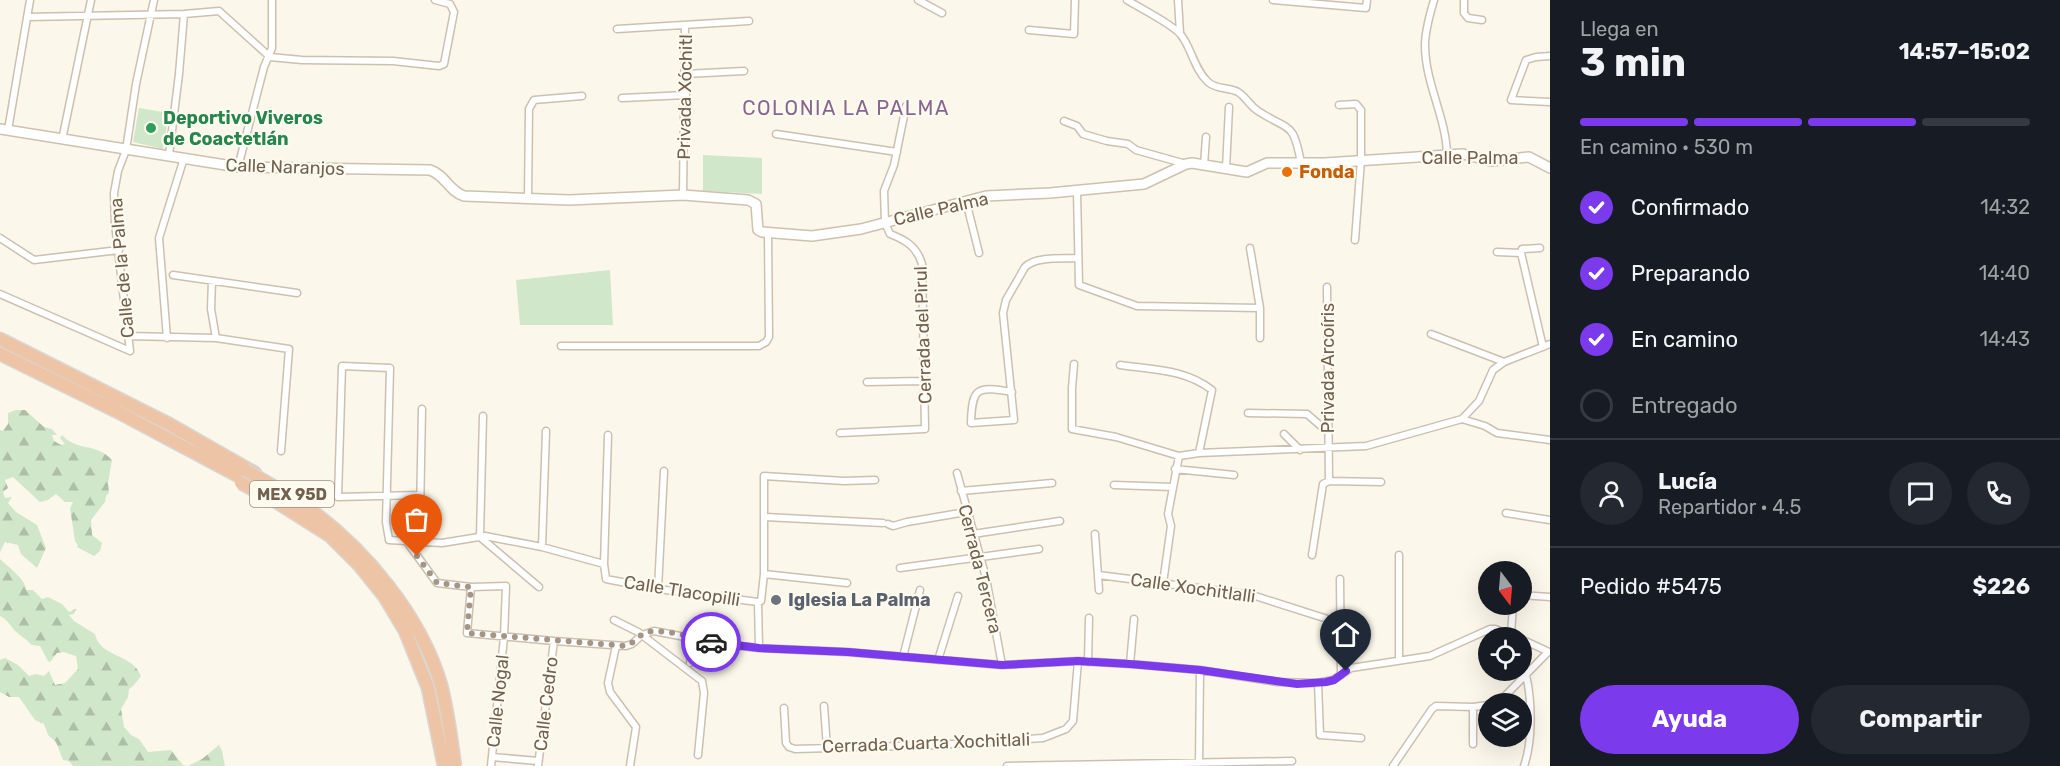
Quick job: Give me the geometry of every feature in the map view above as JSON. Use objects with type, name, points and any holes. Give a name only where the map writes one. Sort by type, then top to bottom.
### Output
[{"type":"highway","points":[[0,340],[274,486],[308,508],[337,531],[394,591],[416,626],[441,684],[456,766]]},
{"type":"highway","name":"MEX 95D","points":[[0,354],[206,457],[292,505],[335,537],[361,566],[408,633],[427,676],[435,702],[446,766]]},
{"type":"highway","points":[[0,358],[182,450],[278,503],[330,537],[360,566],[384,596],[405,631],[428,688],[446,766]]},
{"type":"street","points":[[4,130],[30,0]]},
{"type":"street","points":[[62,140],[91,0]]},
{"type":"street","name":"Calle de la Palma","points":[[0,294],[130,351],[120,249],[115,224],[114,193],[118,171],[126,150],[136,84],[154,0]]},
{"type":"street","points":[[238,167],[264,67],[272,48],[272,0]]},
{"type":"street","points":[[27,17],[184,15],[219,11],[270,57],[439,66],[444,64],[454,12],[450,4],[435,0]]},
{"type":"street","points":[[918,0],[942,13]]},
{"type":"street","points":[[1029,30],[1074,34],[1075,0]]},
{"type":"street","points":[[1127,0],[1180,33]]},
{"type":"street","points":[[1178,0],[1180,33],[1199,71],[1209,83],[1216,87],[1236,91],[1256,110],[1291,130],[1297,142],[1301,164]]},
{"type":"street","points":[[1273,0],[1366,8],[1367,0]]},
{"type":"street","points":[[1434,0],[1425,45],[1429,72],[1447,140],[1447,154]]},
{"type":"street","points":[[1464,0],[1464,13],[1468,18],[1482,20]]},
{"type":"street","points":[[169,155],[180,74],[184,15]]},
{"type":"street","name":"Privada Xóchitl","points":[[683,195],[686,95],[685,26],[748,21]]},
{"type":"street","points":[[617,29],[685,26]]},
{"type":"street","points":[[1550,56],[1526,60],[1511,100],[1550,102]]},
{"type":"street","points":[[685,74],[744,71]]},
{"type":"street","points":[[622,98],[686,95]]},
{"type":"street","points":[[561,346],[759,346],[769,337],[768,232],[758,230],[756,204],[752,201],[683,195],[568,200],[528,199],[529,108],[531,103],[534,100],[582,96]]},
{"type":"street","points":[[1339,105],[1356,104],[1361,110],[1361,160],[1355,240]]},
{"type":"street","points":[[885,223],[884,191],[894,165],[906,106]]},
{"type":"street","points":[[1226,169],[1228,107]]},
{"type":"street","points":[[1064,121],[1077,126],[1083,134],[1128,144],[1136,150],[1186,164]]},
{"type":"street","name":"Calle Naranjos","points":[[4,130],[238,167],[430,170],[438,173],[456,193],[464,196],[528,199]]},
{"type":"street","points":[[776,134],[897,152]]},
{"type":"street","points":[[1204,165],[1206,137]]},
{"type":"street","name":"Calle Palma","points":[[768,232],[812,236],[861,229],[986,196],[1077,191],[1144,184],[1192,163],[1247,172],[1267,163],[1301,164],[1462,154],[1491,161],[1529,157],[1550,168]]},
{"type":"street","points":[[167,338],[159,238],[184,158]]},
{"type":"street","points":[[1077,191],[1079,285],[1137,306],[1260,308]]},
{"type":"street","points":[[966,201],[979,253]]},
{"type":"street","name":"Cerrada del Pirul","points":[[840,434],[926,429],[923,381],[922,264],[918,252],[908,242],[890,234],[885,223]]},
{"type":"street","points":[[0,238],[34,260],[120,249]]},
{"type":"street","points":[[1250,248],[1260,308],[1260,338]]},
{"type":"street","points":[[1497,252],[1540,248]]},
{"type":"street","points":[[1522,251],[1543,347]]},
{"type":"street","points":[[1012,392],[996,389],[980,391],[974,395],[971,403],[971,423],[1014,420],[1012,392],[1003,313],[1005,300],[1029,263],[1077,258]]},
{"type":"street","points":[[173,275],[297,293]]},
{"type":"street","points":[[212,280],[211,309],[216,338]]},
{"type":"street","name":"Privada Arcoíris","points":[[1327,287],[1328,449]]},
{"type":"street","points":[[1431,334],[1504,362]]},
{"type":"street","points":[[128,336],[216,338],[289,349],[281,451]]},
{"type":"street","points":[[1074,364],[1072,429],[1116,437],[1179,456],[1199,453],[1366,446],[1462,419],[1479,401],[1493,370],[1504,362],[1550,344]]},
{"type":"street","points":[[1120,365],[1183,373],[1202,382],[1212,390],[1199,453]]},
{"type":"street","points":[[420,495],[387,495],[338,496],[342,366],[390,368],[387,495],[386,522],[389,540],[457,542],[485,536],[542,547],[603,564],[608,435]]},
{"type":"street","points":[[867,382],[923,381]]},
{"type":"street","points":[[420,515],[422,409]]},
{"type":"street","points":[[1248,413],[1307,414],[1329,432]]},
{"type":"street","points":[[480,537],[483,416]]},
{"type":"street","points":[[1462,419],[1485,426],[1497,433],[1550,440]]},
{"type":"street","points":[[542,547],[546,431]]},
{"type":"street","points":[[1284,434],[1300,450]]},
{"type":"street","points":[[1328,449],[1329,481]]},
{"type":"street","points":[[1163,583],[1171,526],[1168,514],[1179,456]]},
{"type":"street","points":[[1175,469],[1234,475]]},
{"type":"street","points":[[658,589],[664,471]]},
{"type":"street","name":"Cerrada Tercera","points":[[957,473],[986,578],[1002,665]]},
{"type":"street","points":[[759,648],[758,602],[761,601],[764,574],[764,476],[844,481],[874,480]]},
{"type":"street","points":[[1312,555],[1323,484],[1329,481],[1381,482]]},
{"type":"street","points":[[961,491],[1052,483]]},
{"type":"street","points":[[1114,484],[1173,487]]},
{"type":"street","points":[[765,517],[893,526],[966,512]]},
{"type":"street","points":[[1506,513],[1550,520]]},
{"type":"street","points":[[973,534],[1060,521]]},
{"type":"street","points":[[1095,534],[1099,590]]},
{"type":"street","points":[[480,537],[539,587]]},
{"type":"street","points":[[407,542],[437,583],[471,587],[467,633],[504,637],[616,646],[632,644],[642,635],[654,631],[721,644],[759,648],[848,652],[1002,665],[1078,661],[1130,664],[1200,670],[1277,682],[1318,683],[1334,680],[1351,668],[1440,653],[1478,635]]},
{"type":"street","points":[[900,568],[1039,549]]},
{"type":"street","points":[[1399,555],[1399,660]]},
{"type":"street","name":"Calle Tlacopilli","points":[[603,564],[606,579],[658,589],[758,602]]},
{"type":"street","points":[[764,574],[847,583]]},
{"type":"street","name":"Calle Xochitlalli","points":[[1099,575],[1252,595],[1340,623]]},
{"type":"street","points":[[1340,579],[1341,675]]},
{"type":"street","name":"Calle Nogal","points":[[471,587],[506,586],[504,637],[490,766]]},
{"type":"street","points":[[903,657],[920,590]]},
{"type":"street","points":[[938,660],[958,596]]},
{"type":"street","points":[[1532,596],[1550,597]]},
{"type":"street","points":[[1088,662],[1089,618]]},
{"type":"street","points":[[1130,664],[1134,619]]},
{"type":"street","points":[[614,620],[642,635],[702,681],[704,693],[698,755]]},
{"type":"street","points":[[690,663],[695,638]]},
{"type":"street","name":"Calle Cedro","points":[[538,764],[554,641]]},
{"type":"street","points":[[1532,644],[1549,652],[1532,669]]},
{"type":"street","points":[[616,646],[608,683],[614,697],[636,727],[630,766]]},
{"type":"street","name":"Cerrada Cuarta Xochitlali","points":[[784,708],[786,743],[789,747],[795,748],[937,745],[1043,738],[1071,726],[1078,661]]},
{"type":"street","points":[[1199,764],[1200,670]]},
{"type":"street","points":[[1508,693],[1520,681]]},
{"type":"street","points":[[1524,766],[1531,695],[1528,681]]},
{"type":"street","points":[[1318,683],[1320,735],[1361,738]]},
{"type":"street","points":[[824,706],[827,748]]},
{"type":"street","points":[[1394,766],[1432,709],[1442,706],[1478,706]]},
{"type":"street","points":[[1473,707],[1473,744]]},
{"type":"street","points":[[492,757],[538,764]]},
{"type":"street","points":[[1008,766],[1292,761]]},
{"type":"green space","name":"Deportivo Viveros de Coactetlán","points":[[139,108],[169,113],[163,149],[133,142]]},
{"type":"green space","points":[[703,155],[762,158],[762,194],[703,191]]},
{"type":"green space","points":[[610,270],[613,325],[520,325],[516,280]]},
{"type":"green space","points":[[25,410],[44,427],[52,429],[57,435],[52,435],[54,441],[61,445],[65,444],[60,438],[62,435],[74,444],[106,454],[112,460],[108,483],[109,493],[91,520],[92,535],[102,543],[100,551],[94,556],[77,547],[70,508],[73,502],[65,502],[56,494],[40,502],[13,477],[5,480],[8,488],[3,492],[5,498],[12,497],[8,503],[16,512],[37,525],[46,548],[37,568],[21,554],[18,545],[5,542],[0,552],[0,430],[3,431],[8,424],[8,413]]},
{"type":"green space","points":[[0,559],[20,577],[26,590],[33,590],[42,599],[48,597],[62,604],[69,612],[76,609],[74,614],[69,615],[74,621],[95,634],[98,642],[109,652],[131,663],[137,669],[141,676],[129,689],[128,697],[121,709],[124,727],[131,735],[139,739],[148,752],[171,750],[183,765],[187,766],[73,766],[69,761],[63,760],[56,742],[48,735],[44,724],[35,720],[19,697],[9,697],[0,692],[0,660],[5,658],[18,665],[29,676],[36,674],[44,676],[49,671],[55,685],[65,683],[78,669],[76,656],[63,652],[57,653],[50,662],[48,661],[40,646],[32,645],[0,616]]},
{"type":"green space","points":[[219,745],[225,766],[188,766],[202,759]]},
{"type":"way so far","points":[[417,556],[437,583],[471,587],[467,633],[626,646],[642,635],[654,631],[711,642]]},
{"type":"place","name":"Deportivo Viveros de Coactetlán","points":[[151,128]]},
{"type":"place","name":"Fonda","points":[[1287,172]]},
{"type":"place","name":"Iglesia La Palma","points":[[776,600]]},
{"type":"district","name":"COLONIA LA PALMA","points":[[846,108]]},
{"type":"route","points":[[711,642],[759,648],[848,652],[1002,665],[1078,661],[1130,664],[1200,670],[1297,684],[1334,680],[1346,671]]}]
